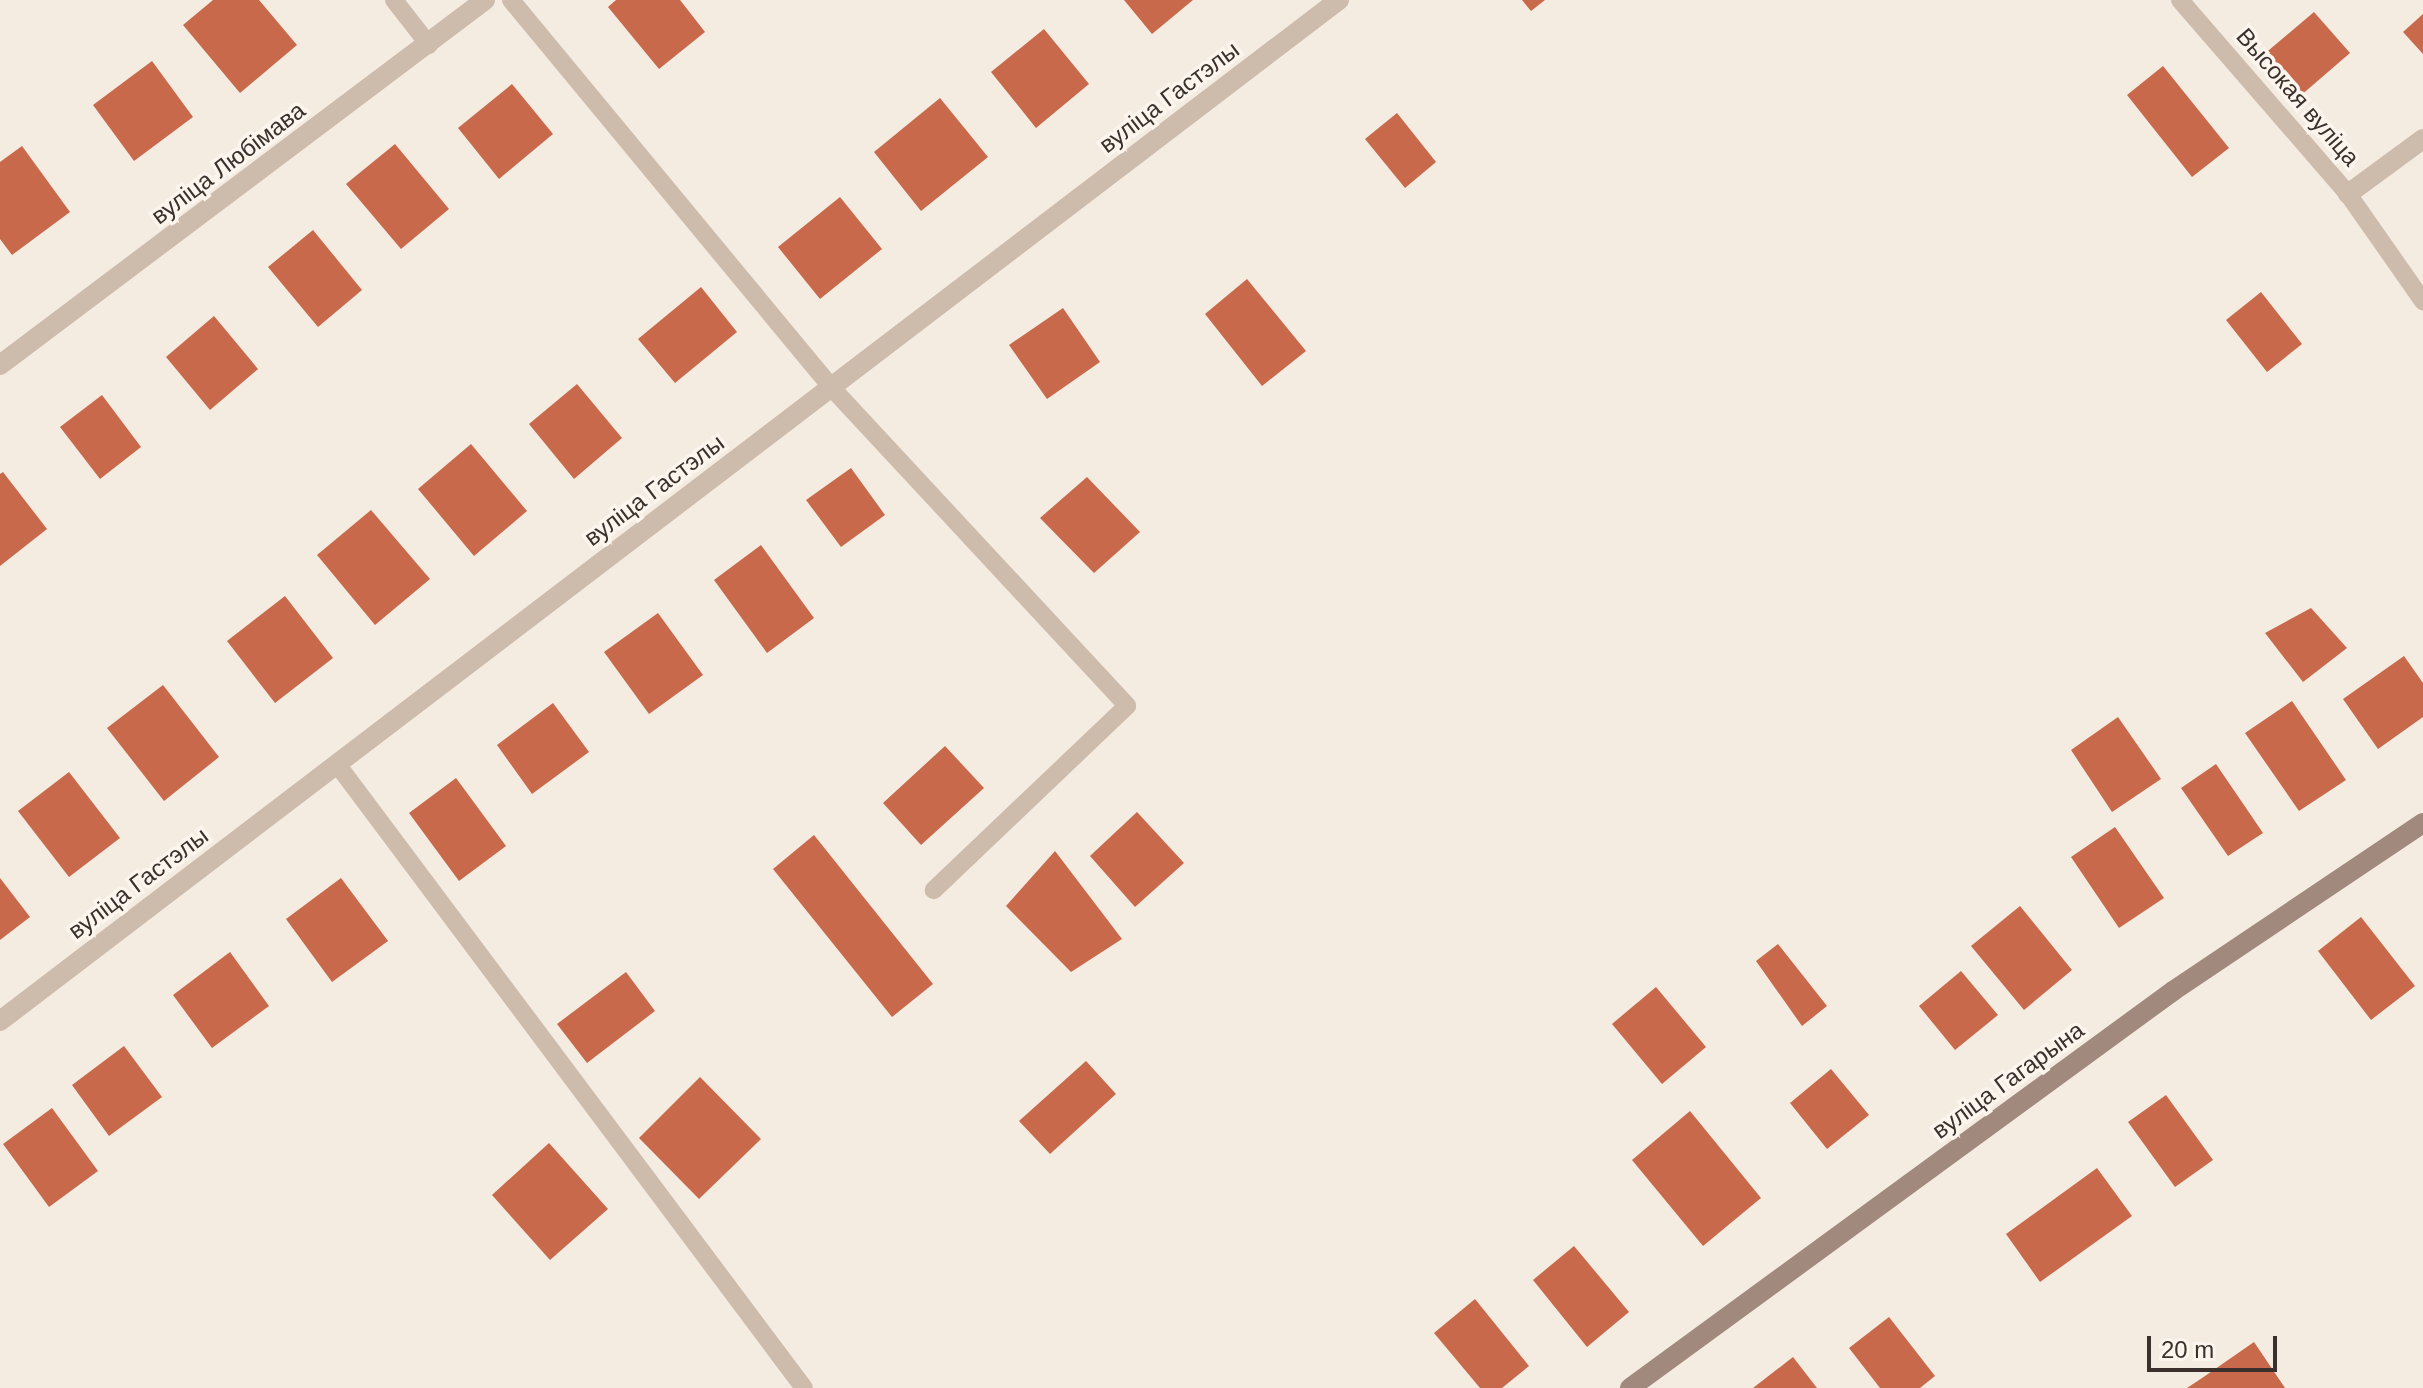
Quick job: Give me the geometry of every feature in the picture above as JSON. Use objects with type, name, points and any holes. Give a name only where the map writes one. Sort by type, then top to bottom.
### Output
[{"type":"street","name":"вуліца Любімава","points":[[0,365],[485,0]]},
{"type":"street","name":"вуліца Гастэлы","points":[[0,1021],[1339,0]]},
{"type":"street","name":"Высокая вуліца","points":[[2348,194],[2423,139]]},
{"type":"street","name":"вуліца Гагарына","points":[[1630,1388],[2173,991],[2423,823]]},
{"type":"lane","points":[[394,0],[429,45]]},
{"type":"lane","points":[[511,0],[831,387],[1127,706],[934,890]]},
{"type":"lane","name":"Высокая вуліца","points":[[2180,0],[2348,194]]},
{"type":"lane","points":[[2348,194],[2423,301]]},
{"type":"lane","points":[[337,764],[804,1388]]},
{"type":"building","points":[[213,0],[259,0],[297,45],[240,93],[183,25]]},
{"type":"building","points":[[616,0],[680,0],[705,32],[659,69],[608,7]]},
{"type":"building","points":[[1124,0],[1193,0],[1152,34]]},
{"type":"building","points":[[1522,0],[1545,0],[1531,11]]},
{"type":"building","points":[[2314,12],[2350,53],[2292,103],[2256,61]]},
{"type":"building","points":[[2423,14],[2423,54],[2403,32]]},
{"type":"building","points":[[1044,29],[1089,84],[1036,128],[991,72]]},
{"type":"building","points":[[152,61],[193,117],[134,161],[93,105]]},
{"type":"building","points":[[2163,66],[2229,148],[2192,177],[2127,95]]},
{"type":"building","points":[[512,84],[553,134],[499,179],[458,128]]},
{"type":"building","points":[[940,98],[988,157],[921,211],[874,152]]},
{"type":"building","points":[[1397,113],[1436,162],[1405,188],[1365,139]]},
{"type":"building","points":[[395,144],[449,209],[401,249],[346,184]]},
{"type":"building","points":[[22,146],[70,212],[12,255],[0,239],[0,162]]},
{"type":"building","points":[[840,197],[882,249],[820,299],[778,247]]},
{"type":"building","points":[[313,230],[362,290],[318,327],[268,267]]},
{"type":"building","points":[[1247,279],[1306,351],[1262,386],[1205,314]]},
{"type":"building","points":[[701,287],[737,332],[675,383],[638,339]]},
{"type":"building","points":[[2261,292],[2302,344],[2267,372],[2226,320]]},
{"type":"building","points":[[1063,308],[1100,362],[1047,399],[1009,345]]},
{"type":"building","points":[[214,316],[258,369],[210,410],[166,357]]},
{"type":"building","points":[[577,384],[622,438],[574,479],[529,424]]},
{"type":"building","points":[[102,395],[141,447],[100,479],[60,427]]},
{"type":"building","points":[[471,444],[527,511],[474,556],[418,489]]},
{"type":"building","points":[[851,468],[885,515],[841,547],[806,500]]},
{"type":"building","points":[[3,472],[47,529],[0,566],[0,474]]},
{"type":"building","points":[[1087,477],[1140,532],[1094,573],[1040,518]]},
{"type":"building","points":[[371,510],[430,579],[375,625],[317,555]]},
{"type":"building","points":[[761,545],[814,618],[767,653],[714,580]]},
{"type":"building","points":[[285,596],[333,658],[275,703],[227,641]]},
{"type":"building","points":[[2311,608],[2347,648],[2303,682],[2265,633]]},
{"type":"building","points":[[658,613],[703,675],[649,714],[604,652]]},
{"type":"building","points":[[2404,656],[2423,683],[2423,717],[2378,749],[2343,699]]},
{"type":"building","points":[[163,685],[219,757],[164,801],[107,728]]},
{"type":"building","points":[[2292,701],[2346,780],[2299,811],[2245,733]]},
{"type":"building","points":[[553,703],[589,752],[532,794],[497,745]]},
{"type":"building","points":[[2118,717],[2161,779],[2112,812],[2071,750]]},
{"type":"building","points":[[945,746],[984,788],[921,845],[883,803]]},
{"type":"building","points":[[2216,764],[2263,833],[2228,856],[2181,788]]},
{"type":"building","points":[[69,772],[120,838],[69,877],[18,811]]},
{"type":"building","points":[[456,778],[506,846],[459,881],[409,813]]},
{"type":"building","points":[[1137,812],[1184,863],[1135,907],[1090,856]]},
{"type":"building","points":[[2115,827],[2164,898],[2119,928],[2071,857]]},
{"type":"building","points":[[814,835],[933,984],[892,1017],[773,869]]},
{"type":"building","points":[[1055,851],[1122,939],[1071,972],[1006,906]]},
{"type":"building","points":[[0,878],[30,917],[0,940]]},
{"type":"building","points":[[341,878],[388,941],[332,982],[286,919]]},
{"type":"building","points":[[2020,906],[2072,970],[2024,1010],[1971,946]]},
{"type":"building","points":[[2361,917],[2415,986],[2371,1020],[2318,951]]},
{"type":"building","points":[[1778,944],[1827,1006],[1802,1026],[1756,961]]},
{"type":"building","points":[[230,952],[269,1006],[212,1048],[173,995]]},
{"type":"building","points":[[1961,971],[1998,1015],[1955,1050],[1919,1006]]},
{"type":"building","points":[[626,972],[655,1011],[587,1063],[557,1024]]},
{"type":"building","points":[[1656,987],[1706,1047],[1662,1084],[1612,1024]]},
{"type":"building","points":[[124,1046],[162,1097],[109,1136],[72,1085]]},
{"type":"building","points":[[1086,1061],[1116,1094],[1050,1154],[1019,1121]]},
{"type":"building","points":[[1831,1069],[1869,1115],[1827,1149],[1790,1103]]},
{"type":"building","points":[[700,1077],[761,1139],[699,1199],[639,1138]]},
{"type":"building","points":[[2166,1095],[2213,1160],[2175,1187],[2128,1122]]},
{"type":"building","points":[[52,1108],[98,1171],[49,1207],[3,1144]]},
{"type":"building","points":[[1690,1111],[1761,1198],[1703,1246],[1632,1160]]},
{"type":"building","points":[[549,1143],[608,1209],[550,1260],[492,1195]]},
{"type":"building","points":[[2097,1168],[2132,1216],[2040,1282],[2006,1234]]},
{"type":"building","points":[[1574,1246],[1629,1312],[1587,1347],[1533,1280]]},
{"type":"building","points":[[1475,1299],[1529,1366],[1502,1388],[1480,1388],[1434,1333]]},
{"type":"building","points":[[1889,1317],[1935,1376],[1920,1388],[1880,1388],[1849,1348]]},
{"type":"building","points":[[2254,1342],[2285,1388],[2187,1388],[2205,1376]]},
{"type":"building","points":[[1793,1357],[1817,1388],[1753,1388]]}]
